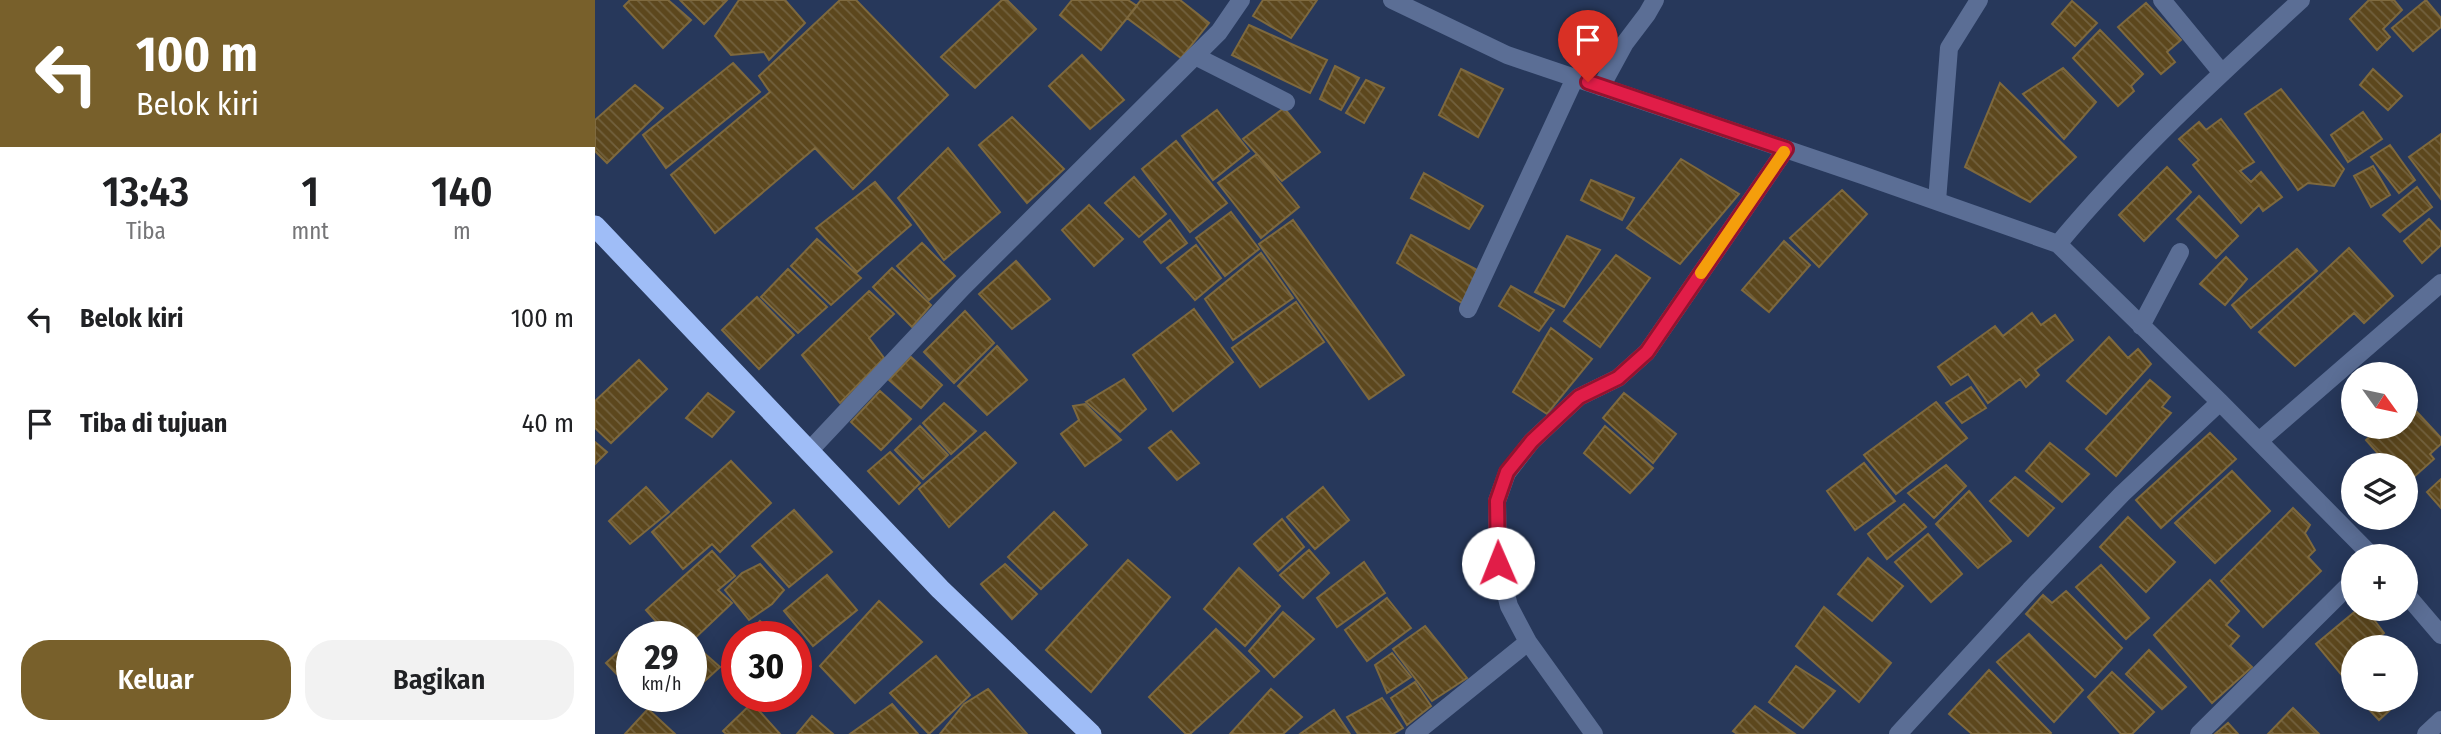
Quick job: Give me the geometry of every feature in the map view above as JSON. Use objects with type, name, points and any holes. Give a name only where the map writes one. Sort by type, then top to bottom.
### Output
[{"type":"highway","points":[[595,226],[940,589],[1091,734]]},
{"type":"street","points":[[810,450],[962,288],[1219,33],[1241,0]]},
{"type":"street","points":[[1392,0],[1507,55],[2058,244],[2360,544]]},
{"type":"street","points":[[1601,87],[1625,43],[1654,0]]},
{"type":"street","points":[[1937,201],[1949,48],[1979,0]]},
{"type":"street","points":[[2162,0],[2222,73]]},
{"type":"street","points":[[2058,244],[2115,178],[2301,0]]},
{"type":"street","points":[[1195,56],[1286,102]]},
{"type":"street","points":[[1468,309],[1575,78]]},
{"type":"street","points":[[1594,734],[1528,642],[1509,606],[1498,563],[1497,501],[1507,472],[1532,441],[1579,397],[1618,378],[1647,352],[1786,149]]},
{"type":"street","points":[[2141,326],[2180,252]]},
{"type":"street","points":[[2259,441],[2441,283]]},
{"type":"street","points":[[1898,734],[2122,494],[2220,402]]},
{"type":"street","points":[[2199,734],[2341,593]]},
{"type":"street","points":[[2418,608],[2441,635]]},
{"type":"street","points":[[1414,734],[1528,642]]},
{"type":"street","points":[[2426,734],[2441,720]]},
{"type":"building","points":[[630,0],[668,0],[691,20],[663,48],[624,6]]},
{"type":"building","points":[[680,0],[727,0],[704,24]]},
{"type":"building","points":[[739,0],[785,0],[805,23],[769,60],[764,52],[731,55],[715,36]]},
{"type":"building","points":[[840,0],[856,0],[948,95],[853,189],[815,148],[715,233],[671,175],[770,92],[759,76]]},
{"type":"building","points":[[1002,0],[1007,0],[1036,29],[975,88],[941,57]]},
{"type":"building","points":[[1072,0],[1128,0],[1137,6],[1101,50],[1060,15]]},
{"type":"building","points":[[1141,0],[1180,0],[1209,23],[1181,58],[1127,18]]},
{"type":"building","points":[[1263,0],[1317,0],[1291,38],[1253,16]]},
{"type":"building","points":[[2369,0],[2394,0],[2402,10],[2383,29],[2390,37],[2377,50],[2350,19]]},
{"type":"building","points":[[2426,0],[2441,18],[2441,27],[2413,51],[2392,28]]},
{"type":"building","points":[[2072,1],[2097,23],[2075,46],[2052,24]]},
{"type":"building","points":[[2146,3],[2181,40],[2167,52],[2175,62],[2161,74],[2118,27]]},
{"type":"building","points":[[1249,25],[1327,60],[1310,93],[1232,55]]},
{"type":"building","points":[[2100,30],[2143,74],[2131,86],[2134,91],[2118,106],[2073,58]]},
{"type":"building","points":[[1082,55],[1124,100],[1090,129],[1049,86]]},
{"type":"building","points":[[733,63],[760,92],[666,168],[643,135]]},
{"type":"building","points":[[1335,66],[1359,78],[1341,110],[1320,99]]},
{"type":"building","points":[[2063,68],[2096,102],[2064,139],[2023,94]]},
{"type":"building","points":[[1461,69],[1503,89],[1478,137],[1439,115]]},
{"type":"building","points":[[2373,69],[2402,96],[2388,110],[2360,85]]},
{"type":"building","points":[[1366,80],[1384,88],[1364,123],[1346,113]]},
{"type":"building","points":[[2000,83],[2076,157],[2030,202],[1965,167]]},
{"type":"building","points":[[635,85],[663,108],[607,163],[595,151],[595,120]]},
{"type":"building","points":[[2281,89],[2344,169],[2334,186],[2308,183],[2298,190],[2245,114]]},
{"type":"building","points":[[1284,108],[1320,152],[1282,181],[1243,139]]},
{"type":"building","points":[[1217,110],[1249,151],[1213,180],[1182,136]]},
{"type":"building","points":[[2363,112],[2382,139],[2348,162],[2331,135]]},
{"type":"building","points":[[1012,117],[1064,169],[1027,203],[979,145]]},
{"type":"building","points":[[2221,119],[2254,162],[2240,171],[2251,182],[2261,172],[2282,197],[2263,211],[2259,205],[2241,223],[2193,165],[2199,160],[2179,139],[2199,122],[2206,130]]},
{"type":"building","points":[[2441,134],[2441,199],[2409,157]]},
{"type":"building","points":[[1176,141],[1227,203],[1190,232],[1142,169]]},
{"type":"building","points":[[2390,145],[2415,180],[2399,193],[2371,157]]},
{"type":"building","points":[[948,148],[1000,212],[944,260],[898,198]]},
{"type":"building","points":[[1257,154],[1299,207],[1261,238],[1218,183]]},
{"type":"building","points":[[1681,159],[1739,194],[1680,264],[1627,228]]},
{"type":"building","points":[[2373,166],[2390,195],[2371,207],[2354,176]]},
{"type":"building","points":[[2167,167],[2191,192],[2144,241],[2119,215]]},
{"type":"building","points":[[1424,173],[1483,206],[1469,229],[1411,198]]},
{"type":"building","points":[[1134,177],[1166,214],[1139,237],[1105,203]]},
{"type":"building","points":[[1591,180],[1634,198],[1622,220],[1581,200]]},
{"type":"building","points":[[875,182],[911,225],[857,272],[816,228]]},
{"type":"building","points":[[2417,187],[2432,207],[2400,232],[2383,215]]},
{"type":"building","points":[[1842,190],[1867,214],[1819,267],[1790,238]]},
{"type":"building","points":[[2199,196],[2238,236],[2216,258],[2177,219]]},
{"type":"building","points":[[1089,205],[1123,239],[1094,266],[1062,230]]},
{"type":"building","points":[[1231,212],[1259,249],[1225,276],[1196,238]]},
{"type":"building","points":[[2429,219],[2441,232],[2441,245],[2422,263],[2404,241]]},
{"type":"building","points":[[1170,220],[1187,243],[1161,263],[1144,242]]},
{"type":"building","points":[[1293,220],[1404,375],[1369,399],[1259,244]]},
{"type":"building","points":[[1411,235],[1479,271],[1462,303],[1397,263]]},
{"type":"building","points":[[1567,236],[1600,250],[1564,307],[1535,292]]},
{"type":"building","points":[[817,239],[861,278],[831,305],[791,266]]},
{"type":"building","points":[[1784,241],[1810,265],[1769,312],[1742,290]]},
{"type":"building","points":[[922,243],[955,276],[929,300],[897,266]]},
{"type":"building","points":[[1196,245],[1221,278],[1195,300],[1167,268]]},
{"type":"building","points":[[2349,248],[2393,296],[2364,323],[2354,313],[2295,366],[2259,332]]},
{"type":"building","points":[[2297,249],[2317,271],[2251,328],[2232,305]]},
{"type":"building","points":[[1261,253],[1293,298],[1233,340],[1205,299]]},
{"type":"building","points":[[1616,255],[1650,278],[1600,347],[1564,321]]},
{"type":"building","points":[[2226,257],[2247,279],[2225,305],[2200,284]]},
{"type":"building","points":[[1016,261],[1050,299],[1012,329],[979,294]]},
{"type":"building","points":[[892,268],[931,305],[912,327],[873,287]]},
{"type":"building","points":[[788,269],[827,307],[798,333],[761,297]]},
{"type":"building","points":[[1511,286],[1554,310],[1539,331],[1499,306]]},
{"type":"building","points":[[869,291],[894,314],[869,338],[884,358],[840,403],[802,355]]},
{"type":"building","points":[[757,297],[794,335],[759,369],[722,330]]},
{"type":"building","points":[[1296,302],[1324,342],[1260,387],[1232,348]]},
{"type":"building","points":[[1194,309],[1233,362],[1173,411],[1133,355]]},
{"type":"building","points":[[965,311],[994,343],[954,383],[924,352]]},
{"type":"building","points":[[2032,313],[2041,325],[2055,315],[2073,340],[2035,370],[2039,375],[2026,387],[2020,379],[1988,403],[1968,374],[1951,385],[1938,367],[1995,326],[2003,336]]},
{"type":"building","points":[[1551,328],[1592,359],[1547,414],[1513,392]]},
{"type":"building","points":[[2109,337],[2128,358],[2138,349],[2151,364],[2106,414],[2067,381]]},
{"type":"building","points":[[997,346],[1027,380],[987,415],[958,386]]},
{"type":"building","points":[[911,357],[942,385],[921,408],[889,380]]},
{"type":"building","points":[[639,360],[667,389],[611,443],[595,428],[595,401]]},
{"type":"building","points":[[1124,379],[1146,409],[1120,432],[1086,402]]},
{"type":"building","points":[[2150,380],[2170,397],[2162,407],[2171,413],[2116,476],[2086,449]]},
{"type":"building","points":[[1971,387],[1986,408],[1962,423],[1946,403]]},
{"type":"building","points":[[880,391],[911,419],[881,450],[851,422]]},
{"type":"building","points":[[708,393],[734,412],[712,437],[686,418]]},
{"type":"building","points":[[1624,393],[1676,434],[1653,463],[1603,418]]},
{"type":"building","points":[[1936,402],[1967,438],[1896,494],[1864,455]]},
{"type":"building","points":[[944,403],[976,431],[951,454],[923,423]]},
{"type":"building","points":[[1085,404],[1121,440],[1085,466],[1061,434],[1079,420],[1073,406]]},
{"type":"building","points":[[2419,414],[2441,438],[2441,444],[2430,454],[2434,459],[2418,473],[2418,453],[2378,453],[2366,440],[2419,439]]},
{"type":"building","points":[[920,426],[948,455],[923,479],[895,450]]},
{"type":"building","points":[[1605,426],[1653,468],[1630,493],[1584,453]]},
{"type":"building","points":[[1171,431],[1199,463],[1177,480],[1149,448]]},
{"type":"building","points":[[985,432],[1016,463],[949,527],[919,489]]},
{"type":"building","points":[[2210,433],[2236,459],[2161,528],[2136,500]]},
{"type":"building","points":[[595,442],[607,452],[595,464]]},
{"type":"building","points":[[2050,443],[2089,474],[2062,502],[2026,471]]},
{"type":"building","points":[[890,452],[920,483],[899,504],[868,471]]},
{"type":"building","points":[[731,461],[771,503],[720,552],[712,544],[683,569],[652,532]]},
{"type":"building","points":[[1864,463],[1895,501],[1855,530],[1827,491]]},
{"type":"building","points":[[1946,465],[1966,486],[1934,518],[1908,493]]},
{"type":"building","points":[[2232,471],[2270,511],[2215,563],[2175,523]]},
{"type":"building","points":[[2015,477],[2054,508],[2028,536],[1990,501]]},
{"type":"building","points":[[2441,479],[2441,508],[2427,492]]},
{"type":"building","points":[[646,487],[669,512],[630,544],[609,521]]},
{"type":"building","points":[[1323,487],[1349,520],[1315,549],[1287,517]]},
{"type":"building","points":[[1969,491],[2011,541],[1978,568],[1936,524]]},
{"type":"building","points":[[1904,504],[1926,527],[1887,559],[1868,534]]},
{"type":"building","points":[[2293,508],[2310,525],[2305,533],[2315,550],[2308,557],[2321,571],[2263,627],[2221,581]]},
{"type":"building","points":[[794,510],[832,552],[789,587],[752,546]]},
{"type":"building","points":[[1054,512],[1087,545],[1041,589],[1008,557]]},
{"type":"building","points":[[2128,517],[2175,562],[2146,592],[2100,547]]},
{"type":"building","points":[[1282,519],[1304,547],[1278,571],[1254,544]]},
{"type":"building","points":[[1928,534],[1962,574],[1931,602],[1895,562]]},
{"type":"building","points":[[1309,550],[1329,573],[1303,598],[1280,575]]},
{"type":"building","points":[[712,551],[735,576],[718,590],[732,603],[707,627],[707,621],[656,621],[646,610]]},
{"type":"building","points":[[1868,558],[1903,586],[1872,621],[1838,594]]},
{"type":"building","points":[[1128,560],[1170,597],[1091,692],[1046,650]]},
{"type":"building","points":[[1364,562],[1385,593],[1337,627],[1317,598]]},
{"type":"building","points":[[760,564],[784,590],[772,604],[749,620],[725,590],[742,573]]},
{"type":"building","points":[[1005,564],[1037,594],[1012,619],[981,584]]},
{"type":"building","points":[[2101,565],[2149,618],[2126,639],[2076,587]]},
{"type":"building","points":[[1239,568],[1280,606],[1245,646],[1204,609]]},
{"type":"building","points":[[827,575],[857,610],[813,646],[812,621],[792,621],[784,611]]},
{"type":"building","points":[[2210,580],[2239,611],[2226,625],[2239,636],[2230,646],[2252,667],[2212,703],[2154,635]]},
{"type":"building","points":[[2066,591],[2122,648],[2095,677],[2026,614],[2043,595],[2052,603]]},
{"type":"building","points":[[1387,598],[1411,628],[1367,661],[1345,630]]},
{"type":"building","points":[[879,601],[922,642],[855,703],[820,666]]},
{"type":"building","points":[[1824,607],[1891,663],[1859,702],[1796,646]]},
{"type":"building","points":[[1283,612],[1314,639],[1274,677],[1249,651]]},
{"type":"building","points":[[2344,621],[2375,621],[2384,633],[2341,635],[2341,674],[2316,644]]},
{"type":"building","points":[[1425,626],[1467,678],[1432,701],[1393,649]]},
{"type":"building","points":[[1216,629],[1259,671],[1190,734],[1186,734],[1149,697]]},
{"type":"building","points":[[2029,634],[2083,690],[2054,722],[1997,662]]},
{"type":"building","points":[[2149,650],[2186,687],[2162,709],[2126,674]]},
{"type":"building","points":[[1392,653],[1411,677],[1387,693],[1375,665]]},
{"type":"building","points":[[616,654],[616,673],[606,663]]},
{"type":"building","points":[[707,656],[720,667],[707,679]]},
{"type":"building","points":[[936,656],[970,695],[929,734],[890,693]]},
{"type":"building","points":[[1796,666],[1835,691],[1803,728],[1769,702]]},
{"type":"building","points":[[1989,670],[2050,734],[1972,734],[1949,714]]},
{"type":"building","points":[[2112,672],[2154,712],[2132,734],[2121,734],[2088,697]]},
{"type":"building","points":[[1415,682],[1431,706],[1407,725],[1391,698]]},
{"type":"building","points":[[988,689],[1027,734],[940,734],[964,704]]},
{"type":"building","points":[[1271,689],[1302,717],[1283,734],[1230,734]]},
{"type":"building","points":[[1382,698],[1403,728],[1393,734],[1358,734],[1347,717]]},
{"type":"building","points":[[892,704],[918,734],[850,734]]},
{"type":"building","points":[[1755,706],[1795,734],[1737,734],[1733,731]]},
{"type":"building","points":[[2293,708],[2319,734],[2268,734]]},
{"type":"building","points":[[1334,710],[1350,734],[1300,734]]},
{"type":"building","points":[[645,712],[651,712],[675,734],[625,734]]},
{"type":"building","points":[[743,712],[760,712],[780,734],[726,734],[723,731]]},
{"type":"building","points":[[2372,712],[2388,712],[2379,720]]},
{"type":"building","points":[[812,716],[833,734],[797,734]]},
{"type":"building","points":[[2228,723],[2238,734],[2215,734]]},
{"type":"slow traffic","points":[[1701,273],[1784,152]]},
{"type":"route","points":[[1498,563],[1497,501],[1507,472],[1532,441],[1579,397],[1618,378],[1647,352],[1786,149],[1588,82]]}]
